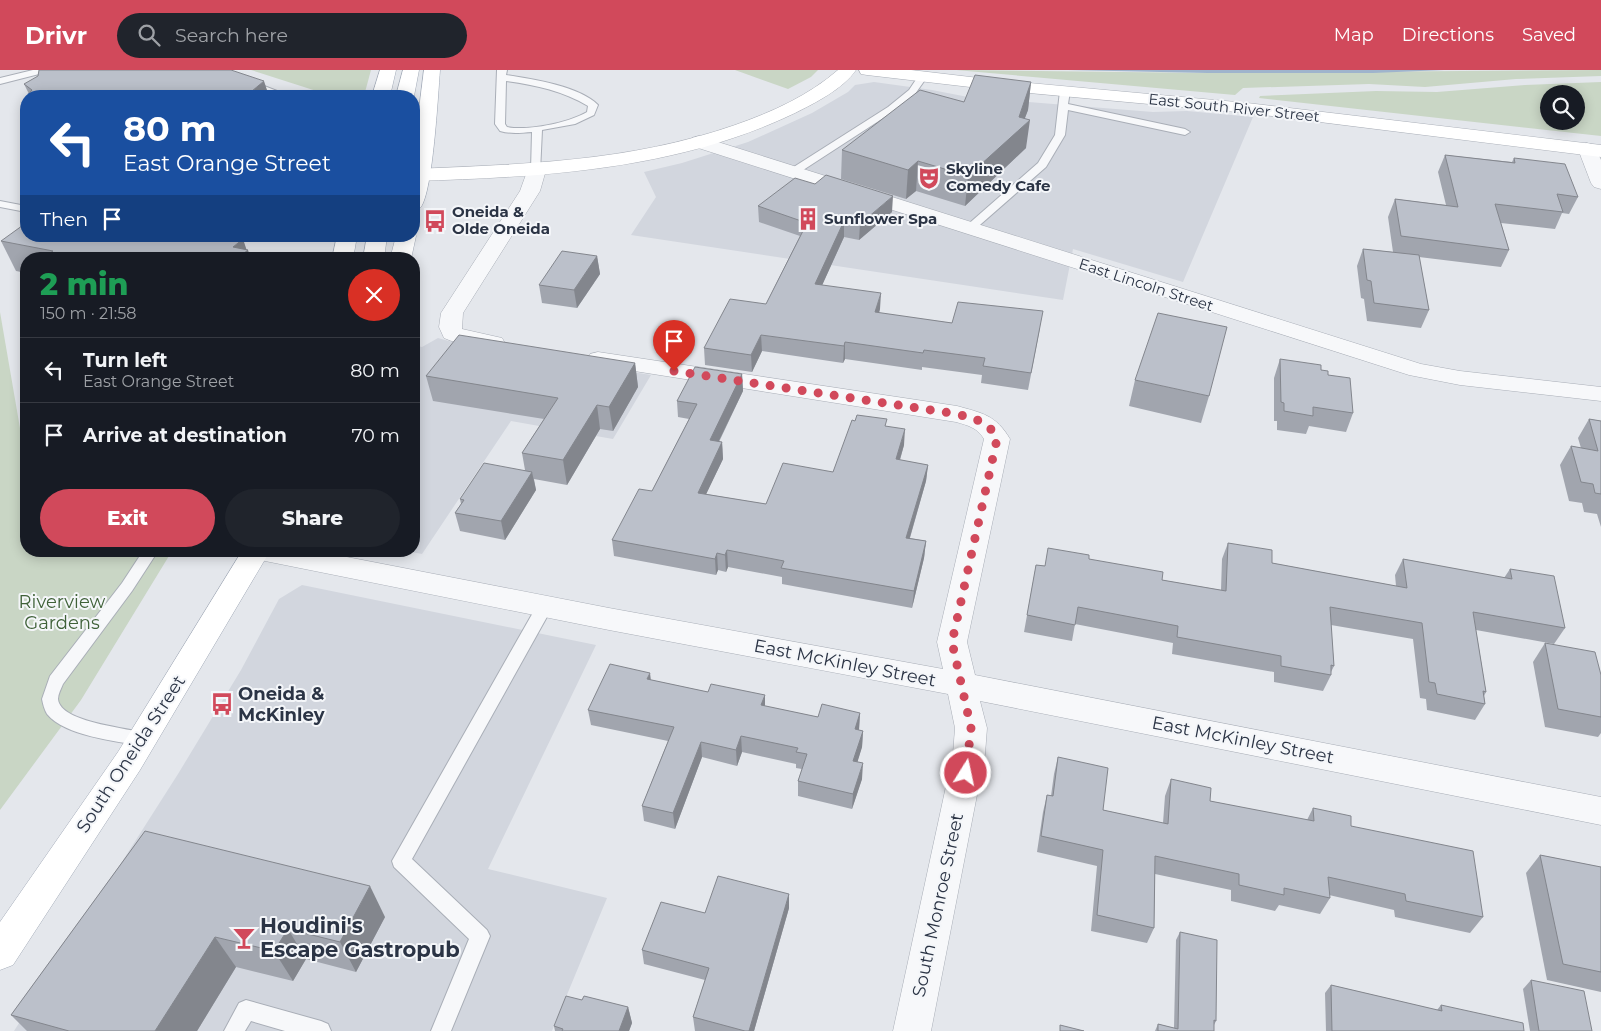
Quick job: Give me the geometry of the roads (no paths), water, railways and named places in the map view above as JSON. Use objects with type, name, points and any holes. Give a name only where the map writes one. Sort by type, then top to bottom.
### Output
[{"type":"street","points":[[383,90],[388,70]]},
{"type":"street","points":[[406,90],[411,70]]},
{"type":"street","points":[[420,147],[432,70]]},
{"type":"street","points":[[420,173],[536,170],[607,162],[699,142],[727,135],[800,104],[820,93],[848,70]]},
{"type":"street","name":"East South River Street","points":[[867,70],[1064,99],[1248,108],[1594,150]]},
{"type":"street","name":"East Lincoln Street","points":[[699,142],[1417,370],[1460,378],[1601,394]]},
{"type":"street","points":[[1594,150],[1601,183]]},
{"type":"street","points":[[512,346],[461,338],[452,333],[450,320],[452,313],[530,191],[536,170]]},
{"type":"street","name":"South Monroe Street","points":[[579,356],[957,414],[977,420],[992,428],[997,439],[952,642],[971,728],[969,754],[912,1031]]},
{"type":"street","name":"South Oneida Street","points":[[0,953],[142,739],[252,557]]},
{"type":"street","name":"East McKinley Street","points":[[296,557],[960,684],[1601,811]]},
{"type":"lane","points":[[0,80],[44,70]]},
{"type":"lane","points":[[214,70],[269,90]]},
{"type":"lane","points":[[501,73],[582,98],[593,105],[591,113],[582,120],[537,128],[514,131],[503,128],[500,124],[501,73]]},
{"type":"lane","points":[[792,172],[891,109],[912,92],[922,77]]},
{"type":"lane","points":[[969,229],[1042,165],[1060,135],[1064,99],[1185,132]]},
{"type":"lane","points":[[536,170],[537,128]]},
{"type":"lane","points":[[0,204],[20,208]]},
{"type":"lane","points":[[142,739],[70,723],[52,709],[50,699],[56,681],[127,587],[147,557]]},
{"type":"lane","points":[[441,1031],[480,936],[400,861],[545,606]]},
{"type":"lane","points":[[234,1031],[246,1010],[321,1031]]},
{"type":"water","points":[[1068,70],[1444,70],[1373,73],[1207,73]]},
{"type":"place","name":"Skyline Comedy Cafe","points":[[929,178]]},
{"type":"place","name":"Sunflower Spa","points":[[808,219]]},
{"type":"place","name":"Oneida & Olde Oneida","points":[[435,221]]},
{"type":"place","name":"Oneida & McKinley","points":[[222,704]]},
{"type":"place","name":"Houdini's Escape Gastropub","points":[[244,938]]},
{"type":"park label","name":"Riverview Gardens","points":[[62,612]]}]
